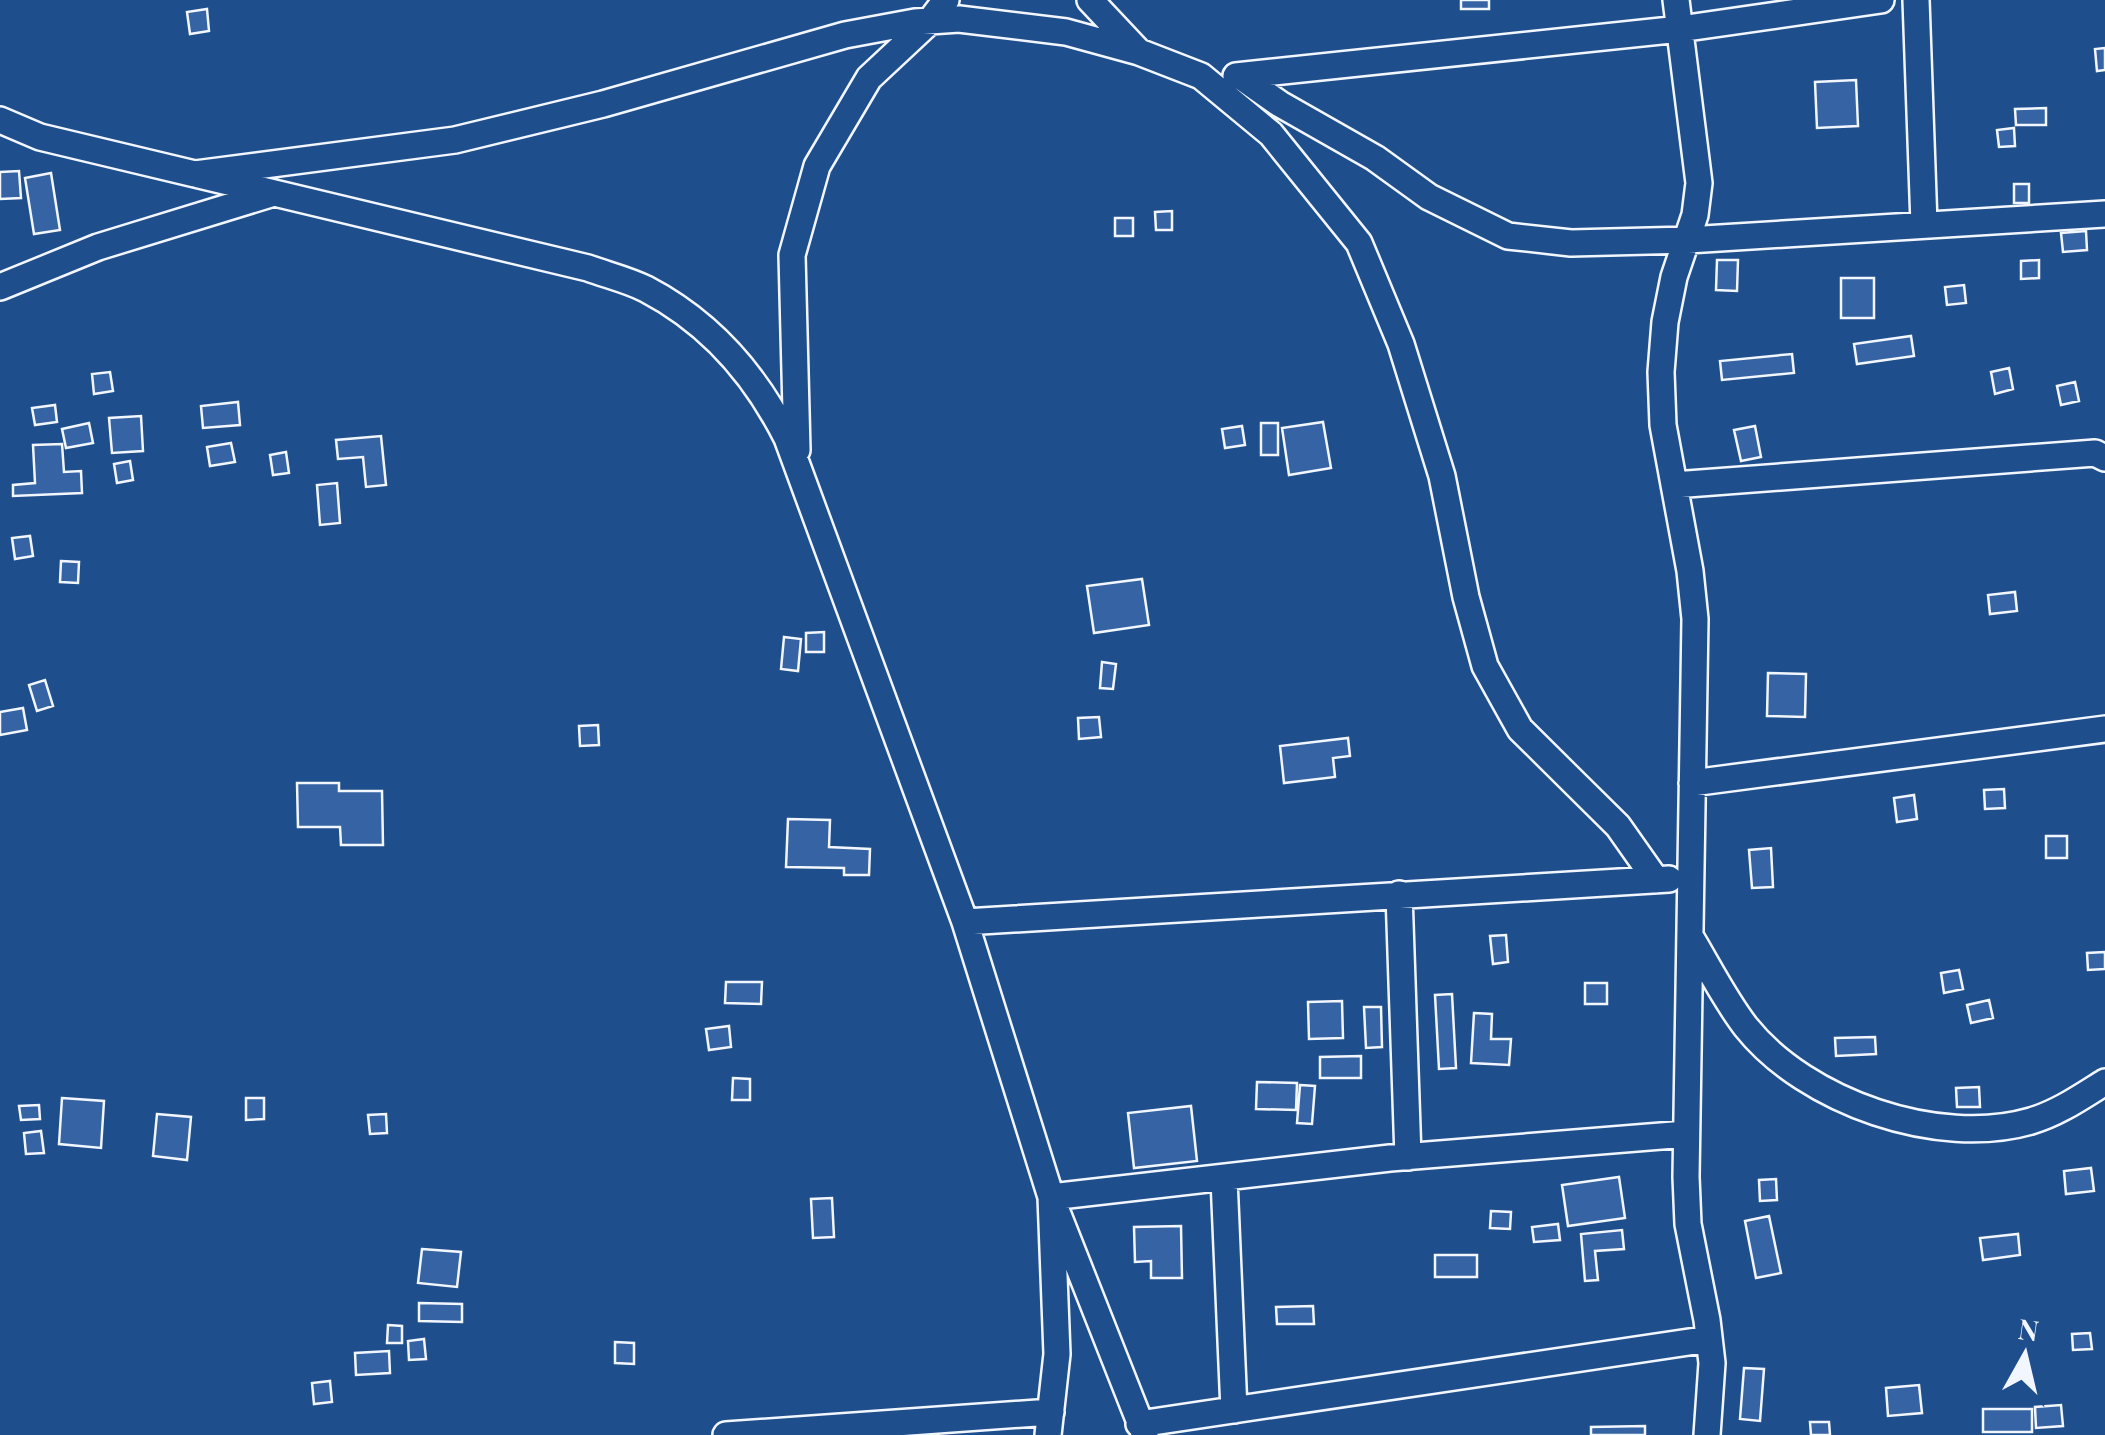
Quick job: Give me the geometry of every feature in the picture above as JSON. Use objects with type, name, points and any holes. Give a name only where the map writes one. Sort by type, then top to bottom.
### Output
[{"type":"street","points":[[798,467],[792,255],[817,166],[869,78],[930,21],[946,0]]},
{"type":"street","points":[[1090,0],[1139,52]]},
{"type":"street","points":[[1676,0],[1699,183],[1688,240],[1674,277],[1661,372],[1664,425],[1695,619],[1686,1134],[1688,1224],[1712,1363],[1707,1435]]},
{"type":"street","points":[[1201,76],[1240,76],[1680,29],[1882,0]]},
{"type":"street","points":[[1916,0],[1924,224]]},
{"type":"street","points":[[195,174],[455,140],[603,104],[845,35],[930,21],[999,22],[1066,32],[1139,52],[1201,76],[1272,134],[1359,244],[1401,344],[1442,476],[1466,597],[1485,666],[1520,729],[1618,826],[1656,880]]},
{"type":"street","points":[[1240,76],[1280,104],[1375,158],[1430,198],[1508,236],[1571,243],[1688,240],[2105,214]]},
{"type":"street","points":[[0,120],[40,137],[588,268],[644,288],[688,315],[733,353],[766,396],[798,467],[966,922],[1052,1197],[1142,1430],[1234,1410],[1709,1339]]},
{"type":"street","points":[[0,287],[98,247],[274,193]]},
{"type":"street","points":[[1674,486],[2094,453],[2105,458]]},
{"type":"street","points":[[1692,783],[2105,728]]},
{"type":"street","points":[[966,922],[1690,878]]},
{"type":"street","points":[[1399,894],[1408,1157]]},
{"type":"street","points":[[1690,936],[1746,1026],[1776,1058],[1827,1094],[1881,1114],[1925,1123],[2003,1127],[2058,1111],[2105,1082]]},
{"type":"street","points":[[1052,1197],[1408,1157],[1686,1134]]},
{"type":"street","points":[[1224,1179],[1234,1410]]},
{"type":"street","points":[[726,1435],[1050,1423],[1057,1354],[1052,1197]]},
{"type":"building","points":[[1461,0],[1489,0],[1489,9],[1461,9]]},
{"type":"building","points":[[207,9],[209,31],[190,34],[187,12]]},
{"type":"building","points":[[2105,48],[2105,70],[2097,71],[2095,49]]},
{"type":"building","points":[[1856,80],[1858,126],[1817,128],[1815,82]]},
{"type":"building","points":[[2046,108],[2046,125],[2016,125],[2015,109]]},
{"type":"building","points":[[2014,128],[2015,146],[1999,147],[1997,130]]},
{"type":"building","points":[[19,171],[21,198],[0,199],[0,172]]},
{"type":"building","points":[[51,173],[60,230],[34,234],[25,178]]},
{"type":"building","points":[[2014,184],[2029,184],[2029,203],[2014,203]]},
{"type":"building","points":[[1172,211],[1172,230],[1156,230],[1155,212]]},
{"type":"building","points":[[1115,218],[1133,218],[1133,236],[1115,236]]},
{"type":"building","points":[[2086,231],[2087,250],[2063,252],[2061,233]]},
{"type":"building","points":[[1717,260],[1738,260],[1737,291],[1716,290]]},
{"type":"building","points":[[2039,260],[2039,278],[2021,279],[2021,261]]},
{"type":"building","points":[[1841,278],[1874,278],[1874,318],[1841,318]]},
{"type":"building","points":[[1964,285],[1966,303],[1947,305],[1945,287]]},
{"type":"building","points":[[1911,336],[1914,356],[1857,364],[1854,344]]},
{"type":"building","points":[[1792,354],[1794,373],[1722,380],[1720,361]]},
{"type":"building","points":[[2009,368],[2013,389],[1995,394],[1991,372]]},
{"type":"building","points":[[110,372],[113,391],[94,394],[92,374]]},
{"type":"building","points":[[2075,382],[2079,401],[2061,405],[2057,386]]},
{"type":"building","points":[[238,402],[240,425],[203,428],[201,406]]},
{"type":"building","points":[[55,405],[57,422],[35,425],[32,408]]},
{"type":"building","points":[[141,416],[143,451],[112,453],[109,418]]},
{"type":"building","points":[[1323,422],[1331,468],[1289,475],[1282,428]]},
{"type":"building","points":[[89,423],[93,443],[66,448],[62,429]]},
{"type":"building","points":[[1261,423],[1278,423],[1278,455],[1261,455]]},
{"type":"building","points":[[1242,426],[1245,445],[1225,448],[1222,429]]},
{"type":"building","points":[[1755,426],[1761,457],[1741,461],[1734,430]]},
{"type":"building","points":[[381,436],[386,485],[366,487],[363,457],[338,459],[336,440]]},
{"type":"building","points":[[231,443],[235,462],[210,466],[207,447]]},
{"type":"building","points":[[62,444],[64,472],[81,471],[82,493],[13,496],[13,485],[35,483],[33,445]]},
{"type":"building","points":[[286,452],[289,473],[273,475],[270,455]]},
{"type":"building","points":[[130,461],[133,480],[117,483],[114,464]]},
{"type":"building","points":[[337,483],[340,523],[320,525],[317,485]]},
{"type":"building","points":[[30,536],[33,556],[15,559],[12,538]]},
{"type":"building","points":[[61,561],[79,562],[78,583],[60,582]]},
{"type":"building","points":[[1142,579],[1149,625],[1094,633],[1087,586]]},
{"type":"building","points":[[2015,592],[2017,611],[1990,614],[1988,595]]},
{"type":"building","points":[[824,632],[824,652],[806,652],[806,633]]},
{"type":"building","points":[[784,637],[801,639],[798,671],[781,669]]},
{"type":"building","points":[[1102,662],[1116,664],[1113,689],[1100,688]]},
{"type":"building","points":[[1768,673],[1806,674],[1805,717],[1767,716]]},
{"type":"building","points":[[45,680],[53,706],[37,711],[29,685]]},
{"type":"building","points":[[23,708],[27,730],[0,735],[0,712]]},
{"type":"building","points":[[1099,717],[1101,737],[1079,739],[1078,718]]},
{"type":"building","points":[[598,725],[599,745],[580,746],[579,726]]},
{"type":"building","points":[[1348,738],[1350,756],[1333,758],[1335,777],[1284,783],[1280,746]]},
{"type":"building","points":[[297,783],[339,783],[339,791],[382,791],[383,845],[341,845],[340,827],[298,827]]},
{"type":"building","points":[[2004,789],[2005,808],[1985,809],[1984,790]]},
{"type":"building","points":[[1914,795],[1917,819],[1897,822],[1894,798]]},
{"type":"building","points":[[788,819],[830,820],[829,847],[870,849],[869,875],[844,875],[844,868],[786,867]]},
{"type":"building","points":[[2046,836],[2067,836],[2067,858],[2046,858]]},
{"type":"building","points":[[1771,848],[1773,887],[1752,888],[1749,850]]},
{"type":"building","points":[[1506,935],[1508,962],[1493,964],[1490,936]]},
{"type":"building","points":[[2105,952],[2105,969],[2088,970],[2087,953]]},
{"type":"building","points":[[1959,970],[1963,989],[1944,993],[1941,973]]},
{"type":"building","points":[[726,982],[762,982],[761,1004],[725,1003]]},
{"type":"building","points":[[1585,983],[1607,983],[1607,1004],[1585,1004]]},
{"type":"building","points":[[1452,994],[1456,1068],[1439,1069],[1435,995]]},
{"type":"building","points":[[1989,1000],[1993,1018],[1971,1023],[1967,1005]]},
{"type":"building","points":[[1342,1001],[1343,1038],[1309,1039],[1308,1002]]},
{"type":"building","points":[[1364,1007],[1381,1007],[1382,1047],[1366,1048]]},
{"type":"building","points":[[1474,1013],[1492,1014],[1491,1039],[1511,1039],[1509,1065],[1471,1063]]},
{"type":"building","points":[[729,1026],[731,1047],[709,1050],[706,1029]]},
{"type":"building","points":[[1875,1037],[1876,1054],[1836,1056],[1835,1038]]},
{"type":"building","points":[[1361,1056],[1361,1078],[1320,1078],[1320,1057]]},
{"type":"building","points":[[733,1078],[750,1079],[750,1100],[732,1100]]},
{"type":"building","points":[[1257,1082],[1297,1083],[1296,1110],[1256,1109]]},
{"type":"building","points":[[1300,1085],[1315,1086],[1312,1124],[1297,1123]]},
{"type":"building","points":[[1979,1087],[1980,1107],[1957,1107],[1956,1088]]},
{"type":"building","points":[[62,1098],[104,1101],[101,1148],[59,1144]]},
{"type":"building","points":[[246,1098],[264,1098],[264,1119],[246,1120]]},
{"type":"building","points":[[39,1105],[40,1119],[21,1120],[19,1106]]},
{"type":"building","points":[[1191,1106],[1197,1161],[1134,1168],[1128,1113]]},
{"type":"building","points":[[157,1114],[191,1117],[187,1160],[153,1156]]},
{"type":"building","points":[[386,1114],[387,1133],[370,1134],[368,1115]]},
{"type":"building","points":[[41,1131],[44,1153],[26,1154],[24,1133]]},
{"type":"building","points":[[2091,1168],[2094,1191],[2066,1194],[2064,1171]]},
{"type":"building","points":[[1619,1177],[1625,1218],[1568,1226],[1562,1185]]},
{"type":"building","points":[[1776,1179],[1777,1200],[1760,1201],[1759,1180]]},
{"type":"building","points":[[832,1198],[834,1237],[813,1238],[811,1199]]},
{"type":"building","points":[[1491,1211],[1511,1212],[1510,1229],[1490,1228]]},
{"type":"building","points":[[1769,1216],[1781,1273],[1756,1278],[1745,1221]]},
{"type":"building","points":[[1558,1224],[1560,1240],[1534,1242],[1532,1227]]},
{"type":"building","points":[[1181,1226],[1182,1278],[1151,1278],[1151,1261],[1135,1262],[1134,1227]]},
{"type":"building","points":[[1622,1230],[1624,1249],[1595,1251],[1598,1280],[1585,1281],[1581,1234]]},
{"type":"building","points":[[2018,1234],[2020,1255],[1983,1260],[1980,1238]]},
{"type":"building","points":[[422,1249],[461,1252],[457,1287],[418,1283]]},
{"type":"building","points":[[1435,1255],[1477,1255],[1477,1277],[1435,1277]]},
{"type":"building","points":[[419,1303],[462,1304],[462,1322],[419,1321]]},
{"type":"building","points":[[1313,1306],[1314,1324],[1277,1324],[1276,1307]]},
{"type":"building","points":[[388,1325],[402,1326],[402,1343],[387,1343]]},
{"type":"building","points":[[2090,1333],[2092,1349],[2073,1350],[2072,1334]]},
{"type":"building","points":[[424,1339],[426,1359],[409,1360],[408,1341]]},
{"type":"building","points":[[615,1342],[634,1343],[634,1364],[615,1363]]},
{"type":"building","points":[[389,1351],[390,1373],[356,1375],[355,1353]]},
{"type":"building","points":[[1744,1368],[1764,1369],[1760,1421],[1740,1419]]},
{"type":"building","points":[[330,1381],[332,1402],[314,1404],[312,1383]]},
{"type":"building","points":[[1919,1385],[1922,1413],[1888,1416],[1886,1388]]},
{"type":"building","points":[[2061,1405],[2063,1426],[2036,1428],[2035,1407]]},
{"type":"building","points":[[1983,1409],[2032,1409],[2032,1432],[1983,1432]]},
{"type":"building","points":[[1810,1422],[1829,1422],[1830,1435],[1811,1435]]},
{"type":"building","points":[[1645,1426],[1645,1435],[1591,1435],[1591,1427]]}]
